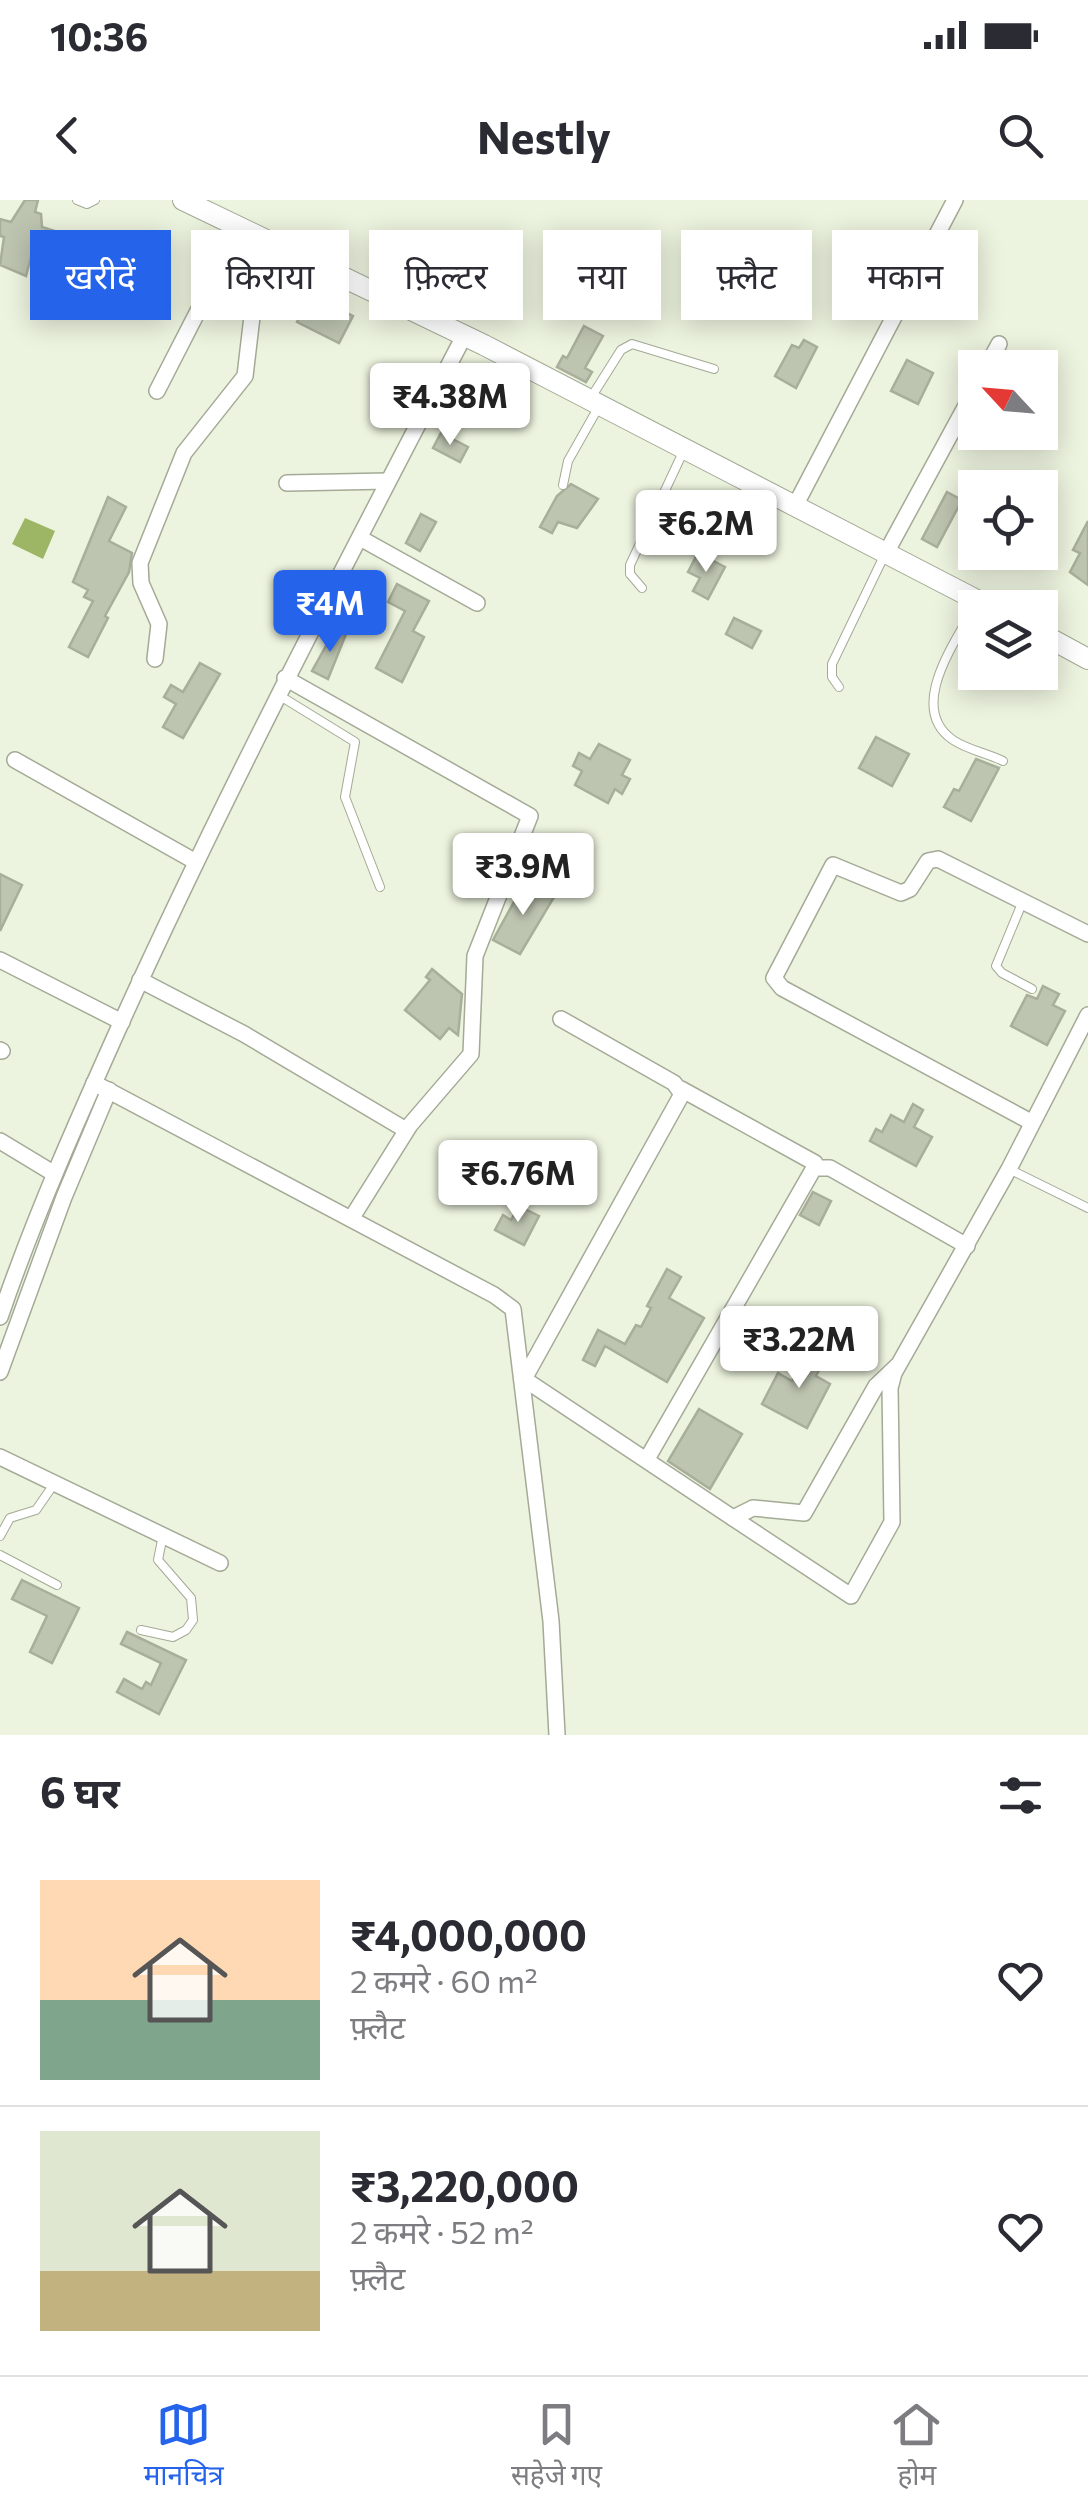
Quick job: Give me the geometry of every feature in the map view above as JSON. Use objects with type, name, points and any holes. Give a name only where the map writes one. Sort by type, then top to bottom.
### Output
[{"type":"street","points":[[795,506],[956,200]]},
{"type":"street","points":[[192,202],[245,230]]},
{"type":"street","points":[[157,391],[241,228]]},
{"type":"street","points":[[349,280],[958,590]]},
{"type":"street","points":[[154,658],[159,624],[141,583],[140,563],[184,453],[245,376],[252,320]]},
{"type":"street","points":[[0,1372],[140,980],[285,678],[464,336]]},
{"type":"street","points":[[996,350],[999,344]]},
{"type":"street","points":[[886,553],[958,420]]},
{"type":"street","points":[[287,483],[388,481]]},
{"type":"street","points":[[360,538],[478,603]]},
{"type":"street","points":[[1058,643],[1088,659]]},
{"type":"street","points":[[285,678],[530,816],[475,956],[471,1054],[406,1130],[352,1219]]},
{"type":"street","points":[[15,760],[196,862]]},
{"type":"street","points":[[1031,1122],[782,988],[774,978],[833,865],[900,893],[910,890],[928,861],[938,859],[1088,934]]},
{"type":"street","points":[[0,961],[122,1022]]},
{"type":"street","points":[[140,980],[244,1034],[406,1130]]},
{"type":"street","points":[[524,1379],[851,1596],[892,1522],[890,1388],[897,1366],[1009,1169],[1088,1015]]},
{"type":"street","points":[[560,1019],[815,1163]]},
{"type":"street","points":[[0,1318],[53,1173],[102,1086]]},
{"type":"street","points":[[102,1086],[510,1305],[515,1314],[524,1379],[551,1620],[557,1735]]},
{"type":"street","points":[[524,1379],[680,1101],[681,1090]]},
{"type":"street","points":[[0,1141],[53,1173]]},
{"type":"street","points":[[647,1459],[814,1168],[830,1168],[967,1246]]},
{"type":"street","points":[[733,1518],[753,1508],[804,1512],[876,1386],[897,1366]]},
{"type":"street","points":[[0,1456],[220,1563]]},
{"type":"lane","points":[[77,200],[87,204],[94,200]]},
{"type":"lane","points":[[563,485],[565,466],[621,350],[632,344],[714,368]]},
{"type":"lane","points":[[642,588],[630,574],[630,565],[685,449]]},
{"type":"lane","points":[[839,687],[832,677],[832,664],[886,553]]},
{"type":"lane","points":[[958,649],[934,689],[932,705],[938,724],[952,739],[1004,761]]},
{"type":"lane","points":[[277,694],[355,742],[345,797],[380,888]]},
{"type":"lane","points":[[1023,902],[996,966],[1002,974],[1032,989]]},
{"type":"lane","points":[[1009,1169],[1088,1208]]},
{"type":"lane","points":[[0,1536],[10,1518],[40,1507],[54,1483]]},
{"type":"lane","points":[[141,1630],[173,1637],[186,1630],[193,1620],[191,1598],[158,1560],[163,1535]]},
{"type":"lane","points":[[0,1555],[57,1586]]},
{"type":"shaded area","points":[[25,518],[55,531],[43,559],[12,544]]},
{"type":"building","points":[[25,200],[38,200],[35,212],[41,214],[42,227],[52,230],[30,230],[26,276],[0,265],[4,237],[0,236],[0,219],[11,222]]},
{"type":"building","points":[[349,314],[353,316],[339,343],[297,322],[349,320]]},
{"type":"building","points":[[584,326],[603,336],[585,368],[592,372],[586,382],[557,367],[563,356],[567,358]]},
{"type":"building","points":[[804,340],[817,347],[796,388],[775,376],[792,345],[799,348]]},
{"type":"building","points":[[907,360],[933,373],[918,404],[891,391]]},
{"type":"building","points":[[441,433],[468,447],[460,462],[433,448]]},
{"type":"building","points":[[571,484],[598,499],[577,528],[558,522],[552,533],[540,527],[557,496]]},
{"type":"building","points":[[947,492],[958,498],[958,508],[937,547],[922,539]]},
{"type":"building","points":[[108,497],[126,507],[109,541],[132,553],[129,572],[88,657],[69,647],[93,601],[84,597],[88,590],[73,582]]},
{"type":"building","points":[[421,514],[436,522],[420,551],[406,543]]},
{"type":"building","points":[[1088,521],[1088,585],[1070,572],[1080,553],[1073,550]]},
{"type":"building","points":[[698,553],[725,567],[708,599],[693,591],[700,578],[688,572]]},
{"type":"building","points":[[397,584],[429,601],[413,631],[424,637],[402,682],[376,668],[405,611],[388,602]]},
{"type":"building","points":[[734,618],[761,631],[752,648],[726,634]]},
{"type":"building","points":[[336,628],[346,634],[328,679],[312,671]]},
{"type":"building","points":[[200,663],[220,674],[183,738],[163,727],[176,704],[164,697],[171,685],[183,692]]},
{"type":"building","points":[[876,737],[909,754],[892,786],[859,768]]},
{"type":"building","points":[[599,744],[630,760],[622,775],[630,779],[622,794],[615,789],[608,803],[575,785],[582,771],[573,766],[579,753],[590,759]]},
{"type":"building","points":[[976,759],[999,768],[971,821],[944,807],[954,789],[959,791]]},
{"type":"building","points":[[0,874],[22,885],[0,931]]},
{"type":"building","points":[[525,882],[554,897],[520,954],[493,940]]},
{"type":"building","points":[[432,969],[462,994],[458,1035],[449,1028],[440,1039],[405,1010],[430,980],[426,977]]},
{"type":"building","points":[[1043,986],[1059,994],[1053,1005],[1065,1011],[1047,1045],[1011,1026],[1027,995],[1037,999]]},
{"type":"building","points":[[913,1104],[923,1110],[914,1127],[932,1137],[916,1166],[870,1141],[876,1129],[882,1132],[891,1115],[904,1122]]},
{"type":"building","points":[[813,1192],[831,1201],[819,1225],[800,1215]]},
{"type":"building","points":[[519,1206],[539,1216],[524,1245],[495,1230],[503,1215],[511,1220]]},
{"type":"building","points":[[667,1269],[681,1277],[669,1298],[704,1318],[667,1382],[605,1346],[595,1366],[583,1360],[598,1330],[625,1344],[636,1325],[641,1327],[651,1308],[647,1306]]},
{"type":"building","points":[[811,1346],[827,1355],[816,1376],[830,1384],[807,1428],[762,1404],[778,1373],[792,1381]]},
{"type":"building","points":[[699,1409],[742,1434],[710,1489],[668,1461]]},
{"type":"building","points":[[22,1580],[79,1608],[52,1663],[30,1652],[47,1616],[12,1599]]},
{"type":"building","points":[[127,1632],[186,1660],[159,1714],[117,1692],[124,1679],[142,1689],[146,1682],[151,1685],[161,1663],[121,1644]]}]
